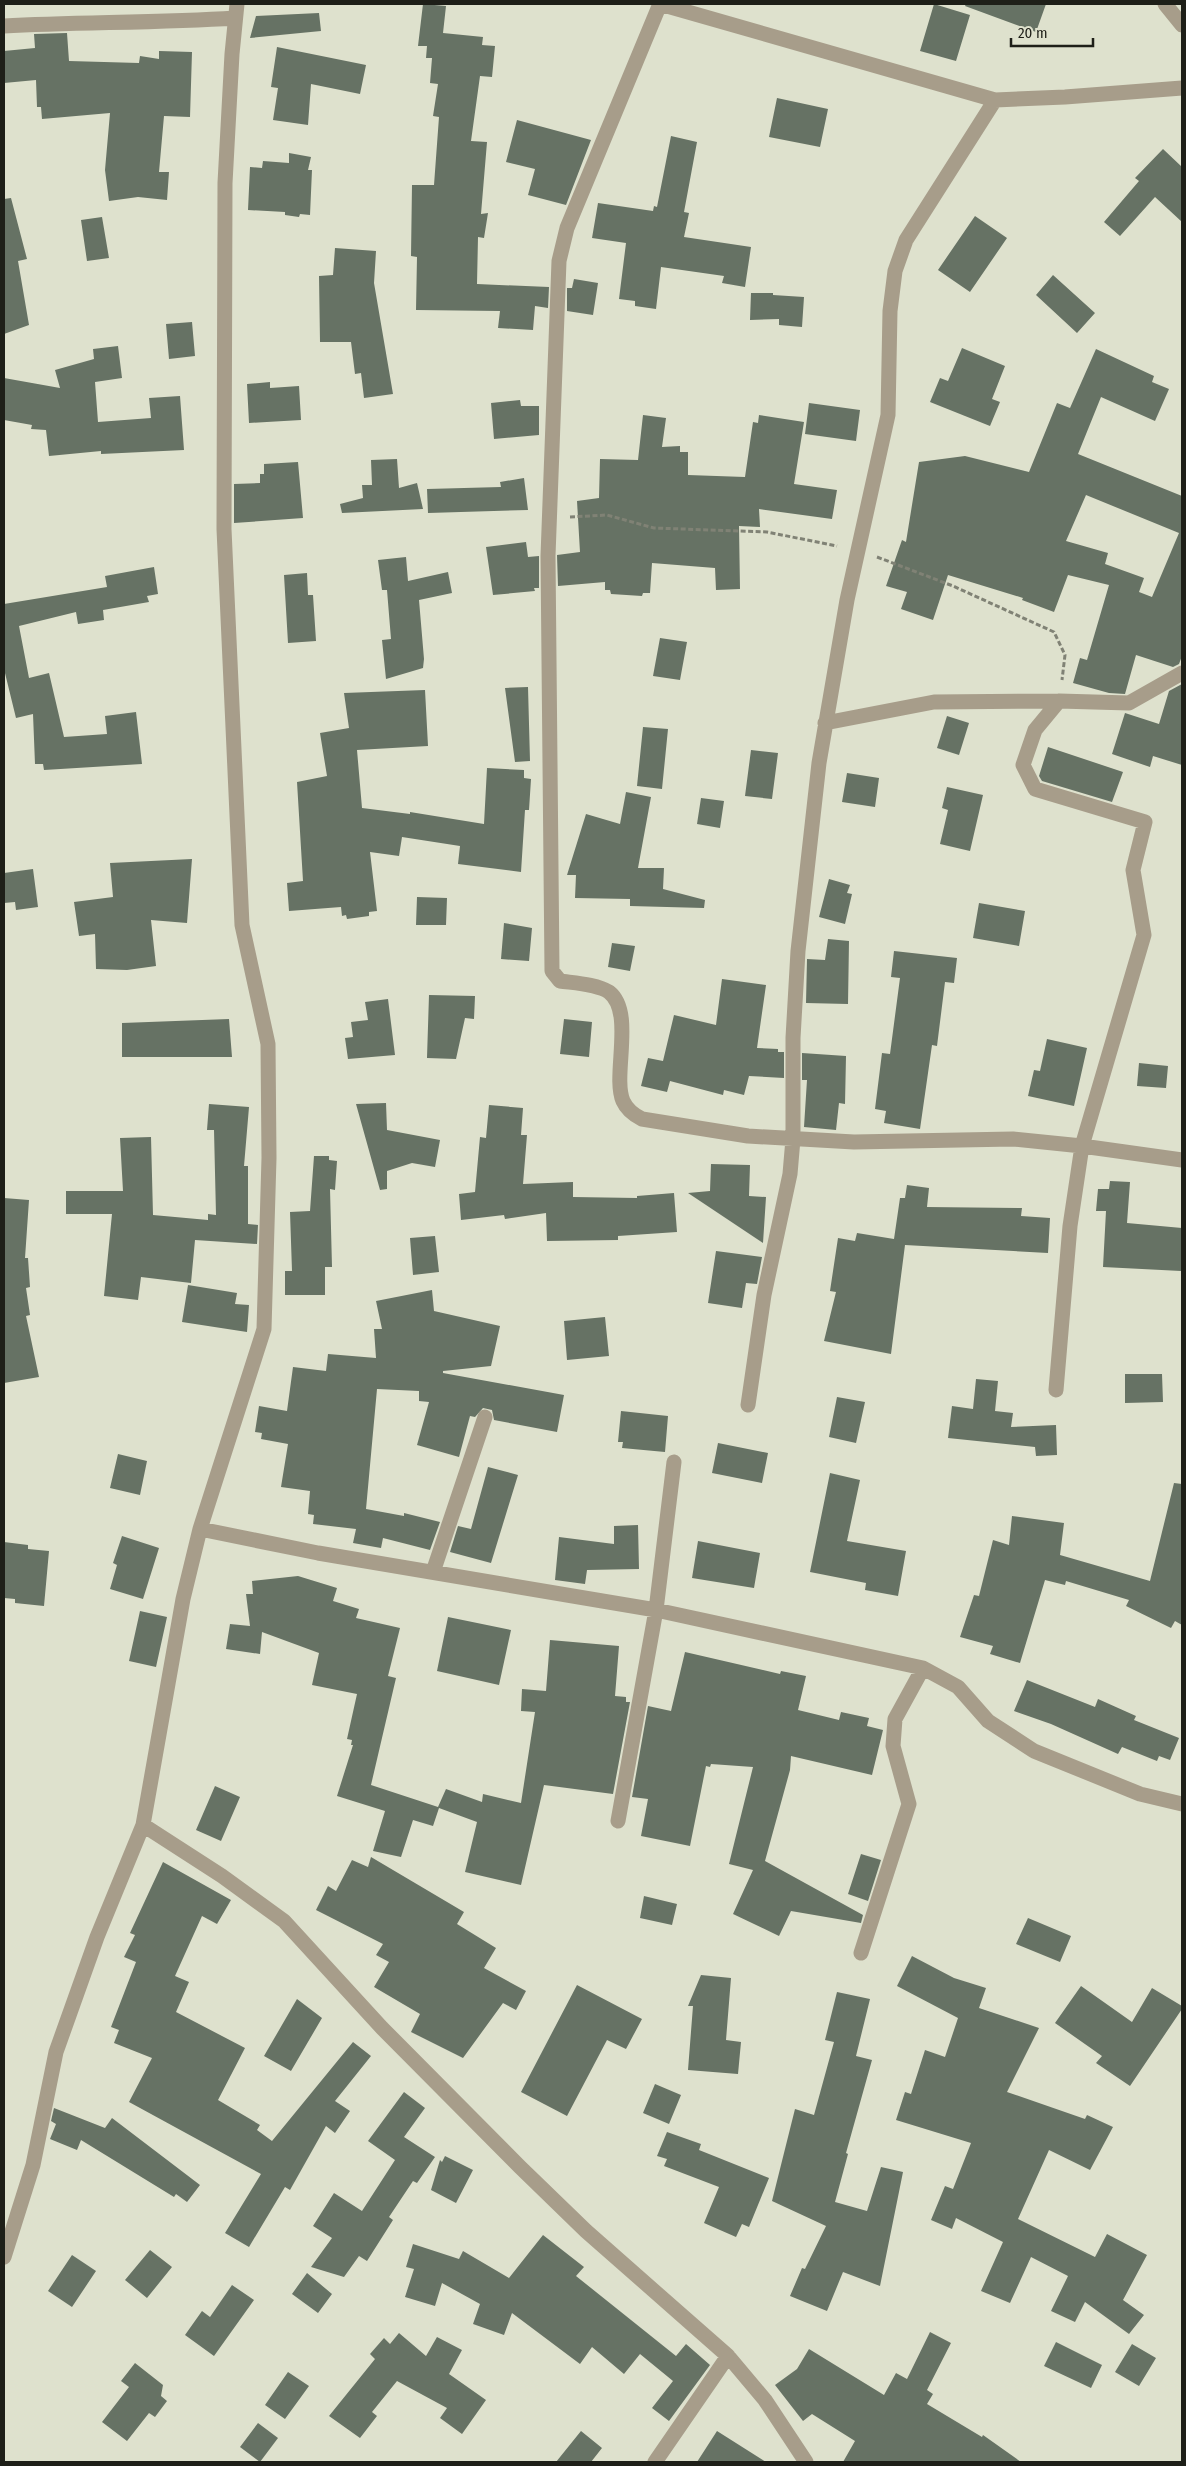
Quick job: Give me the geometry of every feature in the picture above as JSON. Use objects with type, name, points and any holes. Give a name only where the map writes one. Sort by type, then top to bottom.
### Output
[{"type":"street","points":[[1182,88],[1065,98],[995,100],[660,4],[567,228],[559,261],[548,556],[552,971],[560,981],[608,991],[616,1000],[622,1038],[620,1085],[622,1101],[631,1113],[642,1119],[661,1124],[748,1136],[854,1142],[1013,1139],[1082,1146],[1182,1160]]},
{"type":"street","points":[[1165,4],[1182,25]]},
{"type":"street","points":[[4,26],[105,22],[155,23],[236,11],[224,183],[224,529],[239,885],[242,926],[268,1044],[269,1158],[264,1329],[200,1529],[183,1599],[143,1826],[97,1937],[56,2052],[33,2165],[4,2257]]},
{"type":"street","points":[[748,1404],[764,1295],[790,1174],[793,1139],[793,1038],[798,951],[825,723],[847,600],[888,415],[890,311],[895,271],[906,240],[995,100]]},
{"type":"street","points":[[825,723],[934,702],[1059,701],[1129,703],[1182,673]]},
{"type":"street","points":[[1056,1390],[1070,1226],[1082,1146],[1144,935],[1133,870],[1145,822],[1035,789],[1023,765],[1035,730],[1059,701]]},
{"type":"street","points":[[434,1572],[485,1417]]},
{"type":"street","points":[[618,1821],[656,1610],[674,1462]]},
{"type":"street","points":[[200,1529],[318,1553],[656,1610],[923,1668],[958,1687],[988,1721],[1034,1751],[1140,1794],[1182,1804]]},
{"type":"street","points":[[862,1953],[909,1804],[893,1746],[895,1719],[923,1668]]},
{"type":"street","points":[[143,1826],[222,1876],[284,1921],[382,2028],[540,2186],[586,2231],[728,2356],[765,2400],[806,2462]]},
{"type":"street","points":[[655,2462],[728,2356]]},
{"type":"building","points":[[423,4],[446,6],[443,33],[483,37],[482,45],[495,46],[492,77],[480,76],[471,141],[487,142],[481,214],[488,213],[484,238],[478,237],[477,284],[549,287],[548,308],[535,306],[533,330],[498,328],[500,311],[416,310],[417,257],[411,256],[412,185],[434,185],[439,117],[433,116],[438,84],[430,83],[432,58],[426,58],[427,46],[418,46]]},
{"type":"building","points":[[934,4],[970,15],[956,61],[920,51]]},
{"type":"building","points":[[966,4],[1046,4],[1036,32],[965,6]]},
{"type":"building","points":[[319,13],[321,31],[250,38],[256,16]]},
{"type":"building","points":[[67,33],[69,61],[139,63],[140,56],[159,59],[159,51],[192,52],[190,117],[164,116],[159,172],[169,172],[167,200],[138,197],[109,201],[105,170],[110,113],[42,119],[41,107],[37,107],[36,80],[4,83],[4,51],[35,48],[34,34]]},
{"type":"building","points":[[277,47],[366,65],[360,94],[311,84],[308,125],[273,120],[278,88],[271,87]]},
{"type":"building","points":[[777,98],[828,109],[820,147],[769,137]]},
{"type":"building","points":[[517,120],[591,140],[566,205],[528,195],[535,169],[506,162]]},
{"type":"building","points":[[671,136],[697,142],[684,212],[689,213],[684,237],[751,247],[745,287],[722,283],[724,276],[661,267],[656,309],[635,306],[635,301],[619,299],[626,243],[592,238],[598,203],[653,211],[654,206],[657,207]]},
{"type":"building","points":[[1163,149],[1182,167],[1182,222],[1155,197],[1120,236],[1104,222],[1139,181],[1135,178]]},
{"type":"building","points":[[289,153],[311,157],[308,170],[312,170],[310,215],[300,214],[299,217],[285,215],[285,212],[248,210],[250,167],[262,168],[263,161],[289,163]]},
{"type":"building","points":[[11,198],[27,259],[18,261],[29,325],[4,334],[4,199]]},
{"type":"building","points":[[975,216],[1007,238],[970,292],[938,270]]},
{"type":"building","points":[[102,217],[109,258],[87,261],[81,220]]},
{"type":"building","points":[[335,248],[376,251],[374,283],[393,394],[364,398],[361,373],[355,374],[351,342],[320,342],[319,276],[333,275]]},
{"type":"building","points":[[1053,275],[1095,313],[1077,333],[1036,295]]},
{"type":"building","points":[[574,279],[598,283],[593,315],[567,311],[567,288],[572,288]]},
{"type":"building","points":[[751,293],[773,293],[773,295],[804,297],[802,327],[779,325],[779,319],[750,320]]},
{"type":"building","points":[[192,322],[195,356],[169,359],[166,324]]},
{"type":"building","points":[[118,346],[122,378],[95,382],[98,422],[151,418],[149,398],[180,396],[184,450],[101,454],[101,451],[49,456],[46,430],[31,429],[32,425],[4,420],[4,378],[60,388],[55,370],[94,359],[93,349]]},
{"type":"building","points":[[962,348],[1005,366],[992,399],[1000,402],[990,426],[930,402],[940,378],[948,381]]},
{"type":"building","points":[[1096,349],[1154,376],[1152,382],[1169,389],[1155,421],[1101,397],[1078,454],[1182,496],[1182,656],[1179,664],[1173,667],[1136,655],[1125,694],[1109,693],[1073,683],[1080,658],[1087,660],[1109,585],[1068,575],[1054,612],[1022,600],[1023,598],[948,575],[933,620],[901,609],[907,592],[886,586],[902,540],[906,542],[919,462],[965,456],[1029,472],[1057,403],[1070,408]],"holes":[[[1086,495],[1179,533],[1152,597],[1139,592],[1144,578],[1105,564],[1108,553],[1066,541]]]},
{"type":"building","points":[[270,382],[270,388],[299,386],[301,420],[249,423],[247,384]]},
{"type":"building","points":[[520,400],[521,406],[539,406],[539,435],[494,439],[491,403]]},
{"type":"building","points":[[809,403],[860,410],[856,441],[805,434]]},
{"type":"building","points":[[643,415],[666,418],[662,447],[680,446],[680,452],[688,452],[688,475],[745,477],[753,422],[758,423],[759,415],[804,422],[794,484],[837,490],[832,519],[759,509],[760,527],[739,526],[740,589],[716,590],[715,568],[652,563],[650,593],[643,593],[642,596],[611,594],[610,590],[605,590],[605,582],[558,586],[557,555],[580,552],[577,501],[599,498],[600,459],[638,460]]},
{"type":"building","points":[[397,459],[399,488],[417,483],[423,509],[342,513],[340,504],[363,498],[362,485],[372,485],[371,460]]},
{"type":"building","points":[[298,462],[303,518],[234,523],[234,484],[260,483],[260,474],[264,474],[264,464]]},
{"type":"building","points":[[524,478],[528,510],[428,513],[427,489],[501,487],[500,482]]},
{"type":"building","points":[[526,542],[528,557],[539,556],[539,588],[534,588],[535,591],[493,595],[486,547]]},
{"type":"building","points":[[406,557],[408,581],[448,572],[452,593],[419,600],[424,659],[423,668],[386,679],[382,640],[391,639],[387,590],[382,590],[378,560]]},
{"type":"building","points":[[154,567],[158,594],[147,596],[149,602],[103,610],[104,620],[78,624],[76,612],[19,626],[29,678],[49,673],[64,737],[107,734],[105,716],[136,712],[142,764],[44,770],[43,764],[35,764],[33,714],[16,718],[4,669],[4,604],[107,587],[105,576]]},
{"type":"building","points":[[307,573],[308,595],[313,595],[316,641],[288,643],[284,575]]},
{"type":"building","points":[[660,638],[687,642],[680,680],[653,676]]},
{"type":"building","points":[[1182,684],[1182,765],[1153,756],[1150,767],[1112,754],[1125,713],[1159,724],[1169,691]]},
{"type":"building","points":[[528,687],[530,761],[515,762],[505,688]]},
{"type":"building","points":[[425,690],[428,746],[357,750],[362,808],[410,814],[410,812],[484,824],[487,768],[524,770],[524,778],[531,779],[529,810],[525,810],[521,872],[458,864],[460,846],[402,837],[399,856],[370,852],[377,911],[369,912],[369,916],[347,919],[346,915],[342,916],[341,907],[289,911],[287,883],[303,881],[297,782],[327,776],[320,733],[349,728],[344,693]]},
{"type":"building","points":[[947,716],[969,723],[959,755],[937,748]]},
{"type":"building","points":[[643,727],[668,729],[662,789],[637,786]]},
{"type":"building","points":[[1048,747],[1123,772],[1112,802],[1042,781],[1039,776]]},
{"type":"building","points":[[751,750],[778,753],[772,799],[745,796]]},
{"type":"building","points":[[847,773],[879,778],[875,807],[842,802]]},
{"type":"building","points":[[947,787],[983,795],[970,851],[940,844],[948,810],[942,808]]},
{"type":"building","points":[[626,792],[651,797],[638,868],[664,868],[663,889],[705,900],[704,908],[630,906],[630,899],[575,898],[576,875],[567,875],[586,814],[620,824]]},
{"type":"building","points":[[701,798],[724,801],[720,828],[697,824]]},
{"type":"building","points":[[192,859],[187,923],[151,920],[156,966],[127,970],[96,969],[95,934],[79,936],[74,902],[113,897],[110,863]]},
{"type":"building","points":[[33,869],[38,907],[16,910],[15,902],[4,903],[4,873]]},
{"type":"building","points":[[829,879],[850,885],[847,893],[852,894],[845,924],[819,917]]},
{"type":"building","points":[[417,897],[447,898],[446,925],[416,925]]},
{"type":"building","points":[[979,903],[1025,911],[1019,946],[973,938]]},
{"type":"building","points":[[504,923],[532,928],[529,961],[501,959]]},
{"type":"building","points":[[828,939],[849,941],[848,1004],[806,1003],[807,959],[825,960]]},
{"type":"building","points":[[612,943],[635,946],[630,971],[608,967]]},
{"type":"building","points":[[894,951],[957,958],[954,983],[945,982],[937,1046],[932,1045],[920,1129],[884,1123],[886,1111],[875,1109],[882,1053],[890,1054],[900,978],[891,977]]},
{"type":"building","points":[[722,979],[766,985],[757,1048],[778,1049],[778,1052],[784,1052],[784,1078],[749,1076],[744,1095],[724,1090],[723,1095],[670,1081],[667,1092],[641,1086],[648,1058],[663,1061],[674,1015],[716,1025]]},
{"type":"building","points":[[429,995],[475,996],[474,1019],[465,1018],[456,1059],[427,1058]]},
{"type":"building","points":[[388,999],[395,1055],[348,1059],[345,1038],[353,1037],[351,1022],[368,1020],[365,1002]]},
{"type":"building","points":[[229,1019],[232,1057],[122,1057],[122,1023]]},
{"type":"building","points":[[564,1019],[592,1022],[589,1057],[560,1054]]},
{"type":"building","points":[[1047,1039],[1087,1048],[1074,1106],[1028,1096],[1034,1070],[1040,1071]]},
{"type":"building","points":[[802,1053],[846,1056],[845,1104],[839,1103],[836,1130],[804,1127],[807,1080],[802,1080]]},
{"type":"building","points":[[1139,1063],[1168,1066],[1166,1088],[1137,1086]]},
{"type":"building","points":[[386,1103],[387,1130],[440,1140],[435,1167],[412,1163],[387,1171],[387,1189],[380,1190],[356,1104]]},
{"type":"building","points":[[209,1104],[249,1107],[244,1166],[248,1166],[248,1224],[258,1225],[257,1244],[195,1240],[191,1283],[141,1277],[138,1300],[104,1296],[112,1214],[66,1214],[66,1191],[123,1191],[120,1138],[151,1137],[153,1215],[208,1220],[208,1214],[216,1215],[214,1130],[207,1130]]},
{"type":"building","points":[[489,1105],[523,1108],[521,1135],[527,1135],[523,1184],[573,1182],[573,1197],[637,1198],[637,1196],[674,1193],[677,1232],[618,1236],[618,1240],[547,1241],[546,1213],[505,1219],[504,1215],[461,1220],[459,1194],[475,1192],[480,1137],[486,1138]]},
{"type":"building","points":[[314,1156],[329,1156],[329,1160],[337,1161],[335,1190],[330,1189],[332,1267],[325,1267],[325,1295],[285,1295],[285,1271],[292,1271],[290,1212],[310,1211]]},
{"type":"building","points":[[711,1164],[750,1165],[749,1196],[766,1197],[763,1243],[688,1193],[710,1191]]},
{"type":"building","points":[[1110,1181],[1130,1182],[1127,1223],[1182,1228],[1181,1271],[1103,1267],[1106,1211],[1096,1211],[1098,1189],[1109,1189]]},
{"type":"building","points":[[907,1185],[929,1188],[927,1207],[1022,1208],[1021,1216],[1050,1218],[1048,1253],[905,1245],[891,1354],[824,1341],[836,1292],[830,1291],[838,1238],[855,1241],[857,1233],[894,1239],[900,1198],[905,1198]]},
{"type":"building","points":[[4,1198],[29,1200],[25,1258],[28,1258],[30,1287],[26,1288],[30,1315],[26,1316],[39,1377],[4,1383]]},
{"type":"building","points":[[435,1236],[439,1272],[413,1275],[410,1238]]},
{"type":"building","points":[[716,1251],[762,1257],[757,1284],[746,1283],[742,1308],[708,1303]]},
{"type":"building","points":[[188,1285],[237,1293],[235,1304],[249,1305],[247,1332],[182,1322]]},
{"type":"building","points":[[432,1290],[434,1311],[500,1326],[491,1366],[443,1371],[443,1373],[564,1395],[557,1432],[494,1420],[492,1410],[483,1408],[475,1417],[470,1416],[459,1457],[417,1445],[429,1402],[419,1401],[419,1391],[377,1389],[366,1509],[404,1516],[404,1513],[440,1522],[430,1550],[383,1538],[381,1548],[353,1543],[356,1529],[313,1524],[314,1515],[308,1514],[310,1491],[281,1487],[288,1444],[261,1439],[262,1433],[255,1432],[259,1406],[287,1411],[293,1367],[326,1371],[328,1354],[376,1358],[374,1329],[382,1329],[376,1301]]},
{"type":"building","points":[[605,1317],[609,1356],[567,1360],[564,1321]]},
{"type":"building","points":[[1125,1374],[1162,1374],[1163,1402],[1125,1403]]},
{"type":"building","points":[[976,1379],[998,1381],[995,1411],[1013,1413],[1011,1427],[1056,1425],[1057,1455],[1036,1456],[1035,1447],[948,1438],[952,1406],[973,1409]]},
{"type":"building","points":[[837,1397],[865,1402],[856,1443],[829,1437]]},
{"type":"building","points":[[621,1411],[668,1416],[665,1452],[622,1448],[623,1442],[618,1442]]},
{"type":"building","points":[[718,1443],[768,1453],[762,1483],[712,1473]]},
{"type":"building","points":[[118,1454],[147,1461],[140,1495],[110,1488]]},
{"type":"building","points":[[488,1467],[518,1475],[491,1563],[450,1552],[458,1526],[471,1529]]},
{"type":"building","points":[[830,1473],[860,1480],[847,1541],[906,1551],[898,1596],[865,1590],[866,1583],[810,1572]]},
{"type":"building","points":[[1174,1483],[1182,1484],[1182,1625],[1175,1621],[1171,1628],[1126,1606],[1129,1600],[1066,1581],[1065,1585],[1045,1580],[1020,1663],[990,1654],[993,1646],[960,1637],[974,1595],[979,1596],[993,1540],[1009,1545],[1012,1516],[1064,1523],[1060,1555],[1150,1581]]},
{"type":"building","points":[[638,1525],[639,1569],[587,1570],[585,1584],[555,1580],[559,1537],[614,1544],[614,1526]]},
{"type":"building","points":[[122,1536],[159,1548],[143,1599],[110,1589],[117,1565],[113,1563]]},
{"type":"building","points":[[698,1541],[760,1553],[754,1588],[692,1578]]},
{"type":"building","points":[[4,1542],[28,1545],[28,1549],[49,1551],[44,1606],[15,1603],[15,1599],[4,1598]]},
{"type":"building","points":[[298,1576],[337,1588],[333,1601],[359,1609],[356,1618],[400,1628],[388,1676],[396,1678],[371,1785],[438,1807],[446,1789],[482,1802],[483,1794],[521,1803],[535,1712],[521,1711],[522,1689],[546,1691],[550,1640],[619,1646],[615,1696],[626,1697],[626,1702],[630,1702],[613,1794],[544,1785],[521,1885],[465,1872],[477,1822],[439,1808],[433,1826],[413,1820],[401,1857],[373,1851],[385,1811],[337,1796],[353,1745],[351,1745],[352,1740],[347,1739],[357,1694],[312,1685],[319,1653],[262,1632],[260,1654],[226,1649],[230,1624],[250,1626],[246,1594],[253,1594],[252,1581]]},
{"type":"building","points":[[140,1611],[167,1617],[156,1667],[129,1661]]},
{"type":"building","points":[[448,1617],[511,1630],[499,1685],[437,1671]]},
{"type":"building","points":[[685,1652],[780,1674],[781,1671],[806,1676],[798,1710],[839,1720],[841,1712],[869,1718],[867,1726],[883,1730],[872,1775],[791,1756],[790,1770],[765,1861],[863,1915],[861,1923],[791,1911],[779,1936],[733,1914],[753,1870],[729,1864],[753,1767],[711,1764],[710,1767],[706,1766],[690,1846],[641,1836],[648,1799],[632,1797],[648,1706],[671,1711]]},
{"type":"building","points":[[1027,1680],[1095,1707],[1098,1699],[1136,1716],[1134,1720],[1179,1738],[1170,1760],[1159,1756],[1157,1761],[1122,1747],[1118,1754],[1051,1724],[1014,1711]]},
{"type":"building","points":[[215,1786],[240,1797],[221,1841],[196,1830]]},
{"type":"building","points":[[861,1854],[881,1860],[868,1901],[848,1894]]},
{"type":"building","points":[[371,1857],[464,1912],[457,1924],[496,1948],[484,1968],[526,1991],[516,2010],[503,2003],[463,2058],[411,2032],[420,2014],[374,1987],[389,1962],[376,1955],[383,1944],[316,1910],[328,1886],[336,1891],[352,1860],[368,1867]]},
{"type":"building","points":[[163,1862],[231,1900],[217,1924],[202,1916],[175,1976],[189,1982],[176,2012],[245,2048],[218,2100],[260,2125],[257,2130],[272,2141],[353,2042],[371,2056],[335,2101],[350,2111],[335,2133],[326,2126],[290,2190],[285,2187],[249,2247],[225,2233],[261,2174],[129,2102],[152,2058],[114,2043],[119,2030],[111,2027],[136,1962],[124,1957],[135,1935],[130,1933]]},
{"type":"building","points":[[644,1896],[677,1904],[672,1925],[640,1918]]},
{"type":"building","points":[[1028,1918],[1071,1936],[1060,1962],[1016,1944]]},
{"type":"building","points":[[912,1956],[954,1978],[986,1988],[979,2008],[1039,2028],[1007,2092],[1085,2119],[1087,2115],[1113,2127],[1090,2170],[1049,2150],[1018,2219],[1095,2257],[1107,2234],[1147,2255],[1123,2300],[1144,2315],[1129,2334],[1085,2302],[1075,2322],[1051,2311],[1068,2276],[1031,2257],[1010,2303],[981,2291],[1003,2242],[956,2218],[952,2229],[931,2220],[945,2186],[953,2189],[971,2143],[896,2120],[905,2092],[911,2094],[925,2050],[945,2057],[958,2018],[897,1986]]},
{"type":"building","points":[[701,1975],[731,1978],[726,2040],[741,2042],[738,2074],[688,2070],[693,2006],[688,2006]]},
{"type":"building","points":[[577,1985],[642,2019],[626,2049],[607,2040],[567,2116],[521,2092]]},
{"type":"building","points":[[1081,1986],[1132,2022],[1152,1988],[1182,2006],[1182,2009],[1130,2086],[1096,2063],[1102,2056],[1055,2023]]},
{"type":"building","points":[[837,1992],[870,1999],[856,2056],[872,2060],[846,2153],[848,2154],[835,2202],[867,2211],[881,2167],[903,2172],[880,2286],[843,2272],[827,2311],[790,2296],[802,2268],[805,2269],[826,2226],[772,2201],[795,2109],[814,2115],[834,2042],[825,2040]]},
{"type":"building","points":[[297,1999],[322,2018],[291,2071],[264,2056]]},
{"type":"building","points":[[655,2084],[681,2095],[669,2124],[643,2113]]},
{"type":"building","points":[[404,2092],[425,2108],[404,2137],[435,2157],[417,2183],[413,2181],[389,2217],[393,2220],[367,2261],[359,2256],[344,2277],[311,2267],[332,2238],[313,2226],[334,2193],[362,2211],[395,2160],[368,2141]]},
{"type":"building","points":[[54,2108],[105,2128],[112,2118],[200,2185],[187,2202],[176,2194],[174,2197],[81,2140],[77,2150],[50,2139],[56,2124],[51,2121]]},
{"type":"building","points":[[667,2132],[701,2144],[699,2150],[769,2178],[749,2227],[742,2224],[736,2237],[704,2223],[719,2187],[664,2166],[667,2159],[657,2156]]},
{"type":"building","points":[[445,2156],[473,2170],[456,2203],[431,2190],[440,2160],[442,2162]]},
{"type":"building","points":[[543,2235],[584,2267],[576,2276],[676,2356],[686,2344],[710,2365],[669,2421],[652,2408],[673,2381],[640,2354],[624,2374],[592,2347],[580,2364],[512,2313],[504,2335],[473,2324],[480,2304],[442,2283],[435,2306],[405,2297],[414,2269],[406,2267],[413,2244],[459,2259],[463,2251],[509,2278]]},
{"type":"building","points":[[150,2250],[172,2267],[147,2298],[125,2280]]},
{"type":"building","points":[[72,2255],[96,2271],[72,2307],[48,2291]]},
{"type":"building","points":[[307,2273],[332,2294],[318,2313],[292,2294]]},
{"type":"building","points":[[232,2285],[254,2300],[214,2356],[185,2335],[202,2311],[210,2317]]},
{"type":"building","points":[[930,2332],[951,2343],[927,2390],[933,2394],[927,2404],[982,2437],[983,2435],[1021,2462],[843,2462],[855,2441],[812,2414],[803,2421],[775,2385],[797,2369],[809,2349],[884,2395],[896,2373],[907,2379]]},
{"type":"building","points":[[399,2333],[426,2356],[437,2337],[462,2350],[449,2374],[486,2400],[462,2434],[440,2418],[447,2408],[397,2381],[372,2412],[377,2416],[360,2438],[329,2416],[375,2359],[370,2354],[384,2338],[390,2344]]},
{"type":"building","points":[[1056,2342],[1102,2365],[1091,2388],[1044,2366]]},
{"type":"building","points":[[1132,2344],[1156,2358],[1139,2386],[1115,2372]]},
{"type":"building","points":[[135,2363],[163,2385],[161,2396],[167,2401],[155,2417],[149,2413],[127,2441],[102,2422],[129,2387],[121,2381]]},
{"type":"building","points":[[288,2372],[309,2386],[285,2419],[265,2405]]},
{"type":"building","points":[[258,2423],[278,2438],[260,2462],[240,2447]]},
{"type":"building","points":[[581,2431],[602,2448],[591,2462],[556,2462]]},
{"type":"building","points":[[717,2431],[766,2462],[697,2462]]}]
